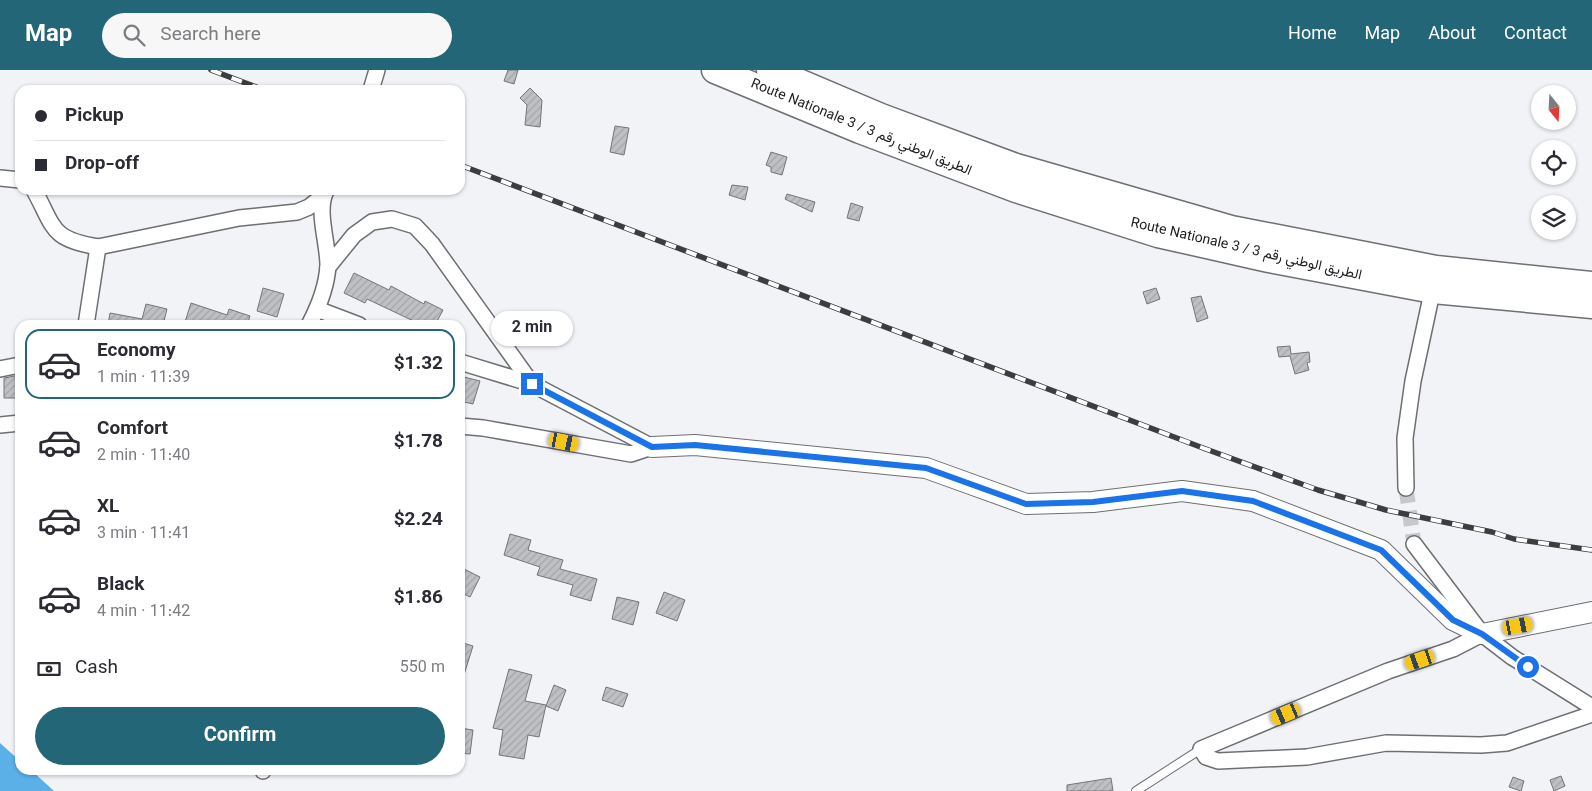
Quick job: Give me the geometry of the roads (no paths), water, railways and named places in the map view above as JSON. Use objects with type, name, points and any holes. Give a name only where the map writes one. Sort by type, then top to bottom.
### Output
[{"type":"highway","name":"Route Nationale 3 / الطريق الوطني رقم 3","points":[[715,70],[860,130],[1016,189],[1148,231],[1269,259],[1435,279],[1592,305]]},
{"type":"highway","name":"Route Nationale 3 / الطريق الوطني رقم 3","points":[[770,70],[881,117],[1016,167],[1127,201],[1231,229],[1435,279],[1592,285]]},
{"type":"street","points":[[372,85],[377,70]]},
{"type":"street","points":[[0,178],[15,180]]},
{"type":"street","points":[[36,195],[45,216],[58,235],[75,243],[98,247],[239,218],[297,212],[309,207],[323,195]]},
{"type":"street","points":[[311,320],[317,308],[328,267],[321,208],[324,195]]},
{"type":"street","points":[[328,267],[354,235],[372,222],[392,219],[415,226],[432,244],[532,384]]},
{"type":"street","points":[[87,320],[98,247]]},
{"type":"street","points":[[1406,488],[1405,438],[1412,390],[1435,279]]},
{"type":"street","points":[[317,308],[347,320]]},
{"type":"street","points":[[465,364],[532,384],[652,447]]},
{"type":"street","points":[[0,369],[15,366]]},
{"type":"street","points":[[0,425],[15,424]]},
{"type":"street","points":[[465,426],[484,428],[631,454],[652,447],[695,445],[926,468],[1026,504],[1093,502],[1182,491],[1253,501],[1381,550],[1453,620],[1482,634],[1512,657],[1592,707]]},
{"type":"street","points":[[1414,544],[1482,634]]},
{"type":"street","points":[[1592,612],[1482,634],[1453,649],[1388,671],[1201,749],[1206,757],[1218,761],[1307,756],[1386,743],[1481,745],[1507,743],[1592,714]]},
{"type":"lane","points":[[1136,791],[1201,749]]},
{"type":"water","points":[[0,743],[15,756],[15,775],[36,775],[54,791],[0,791]]},
{"type":"tunnel","points":[[1406,488],[1414,544]]},
{"type":"railway","points":[[211,70],[251,85]]},
{"type":"railway","points":[[465,167],[1318,490],[1386,510],[1492,532],[1514,539],[1592,550]]}]
